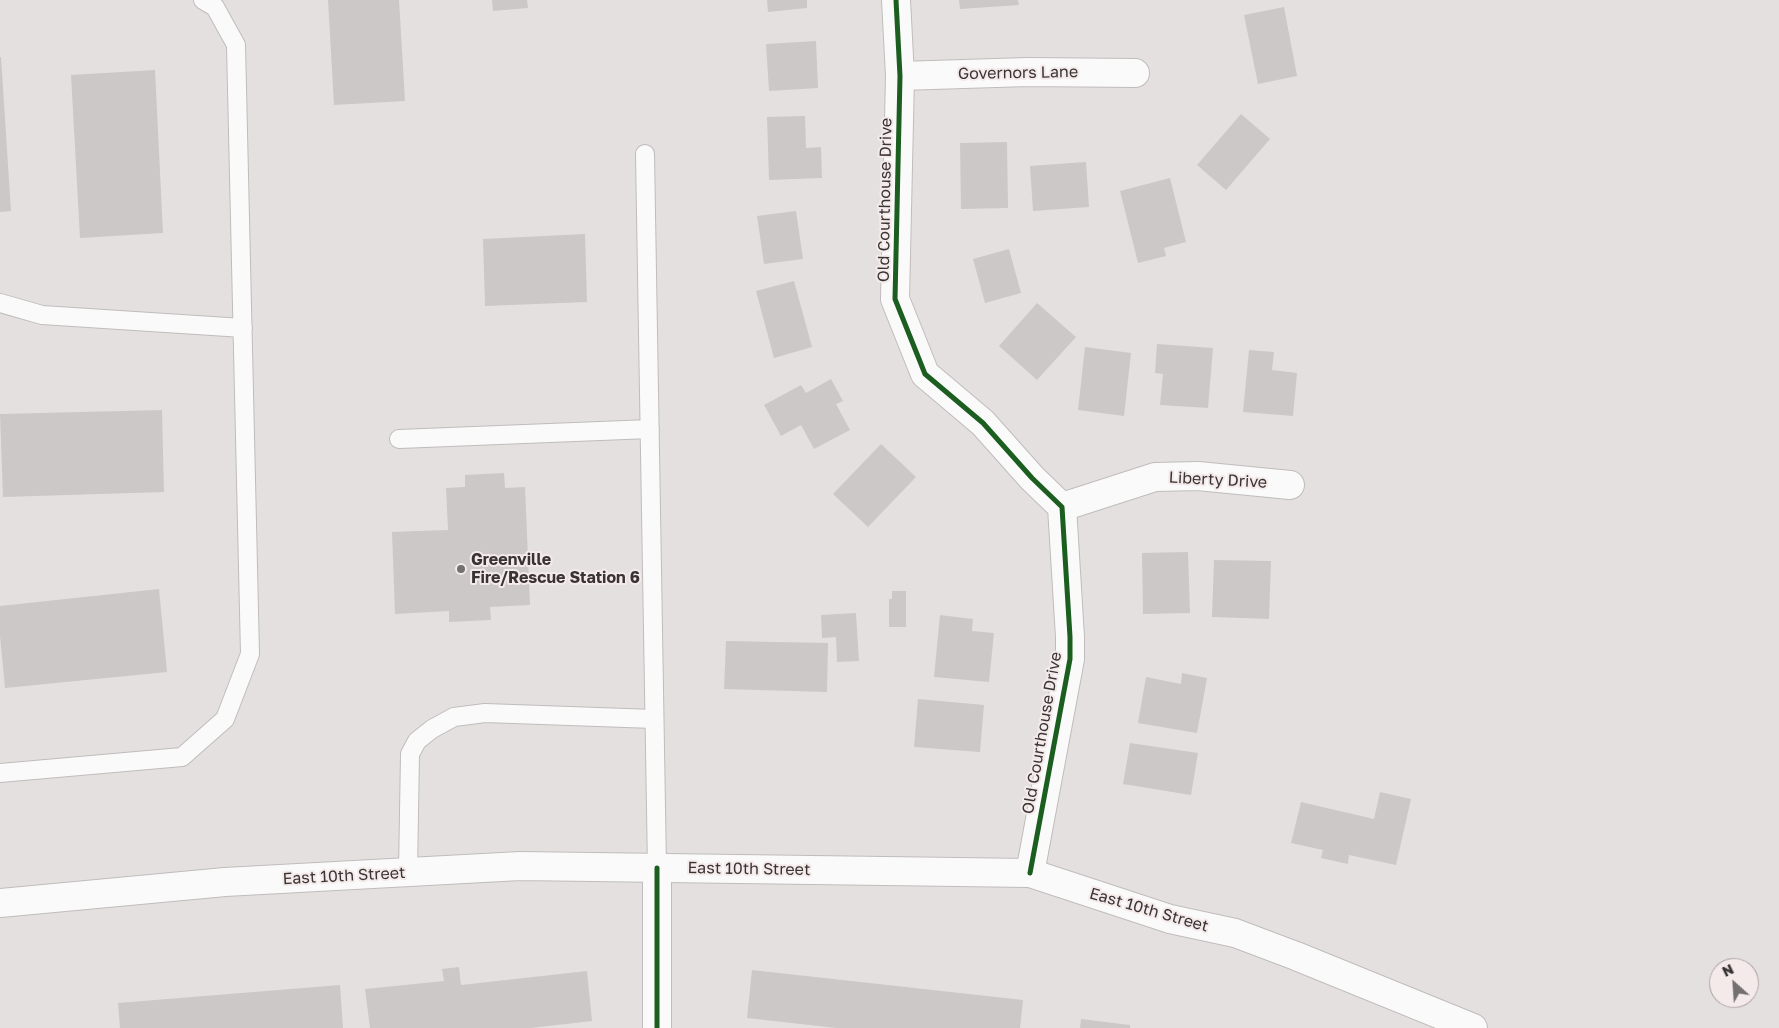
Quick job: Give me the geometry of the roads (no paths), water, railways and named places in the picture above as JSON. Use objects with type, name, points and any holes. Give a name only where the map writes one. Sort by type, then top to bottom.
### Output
[{"type":"street","name":"Old Courthouse Drive","points":[[896,0],[900,76],[895,299],[926,374],[984,423],[1032,478],[1062,507],[1070,659],[1030,873]]},
{"type":"street","name":"Governors Lane","points":[[900,76],[1028,72],[1135,73]]},
{"type":"street","name":"Liberty Drive","points":[[1062,507],[1155,477],[1198,476],[1290,485]]},
{"type":"street","name":"East 10th Street","points":[[0,903],[225,882],[520,866],[1030,873],[1170,918],[1235,933],[1473,1028]]},
{"type":"street","points":[[657,868],[657,1028]]},
{"type":"lane","points":[[0,773],[182,757],[225,719],[250,654],[236,45],[215,7],[203,0]]},
{"type":"lane","points":[[645,154],[657,868]]},
{"type":"lane","points":[[0,303],[42,316],[243,328]]},
{"type":"lane","points":[[399,439],[650,429]]},
{"type":"lane","points":[[408,872],[410,754],[417,741],[432,729],[454,717],[485,713],[654,719]]},
{"type":"place","name":"Greenville Fire/Rescue Station 6","points":[[461,569]]}]
